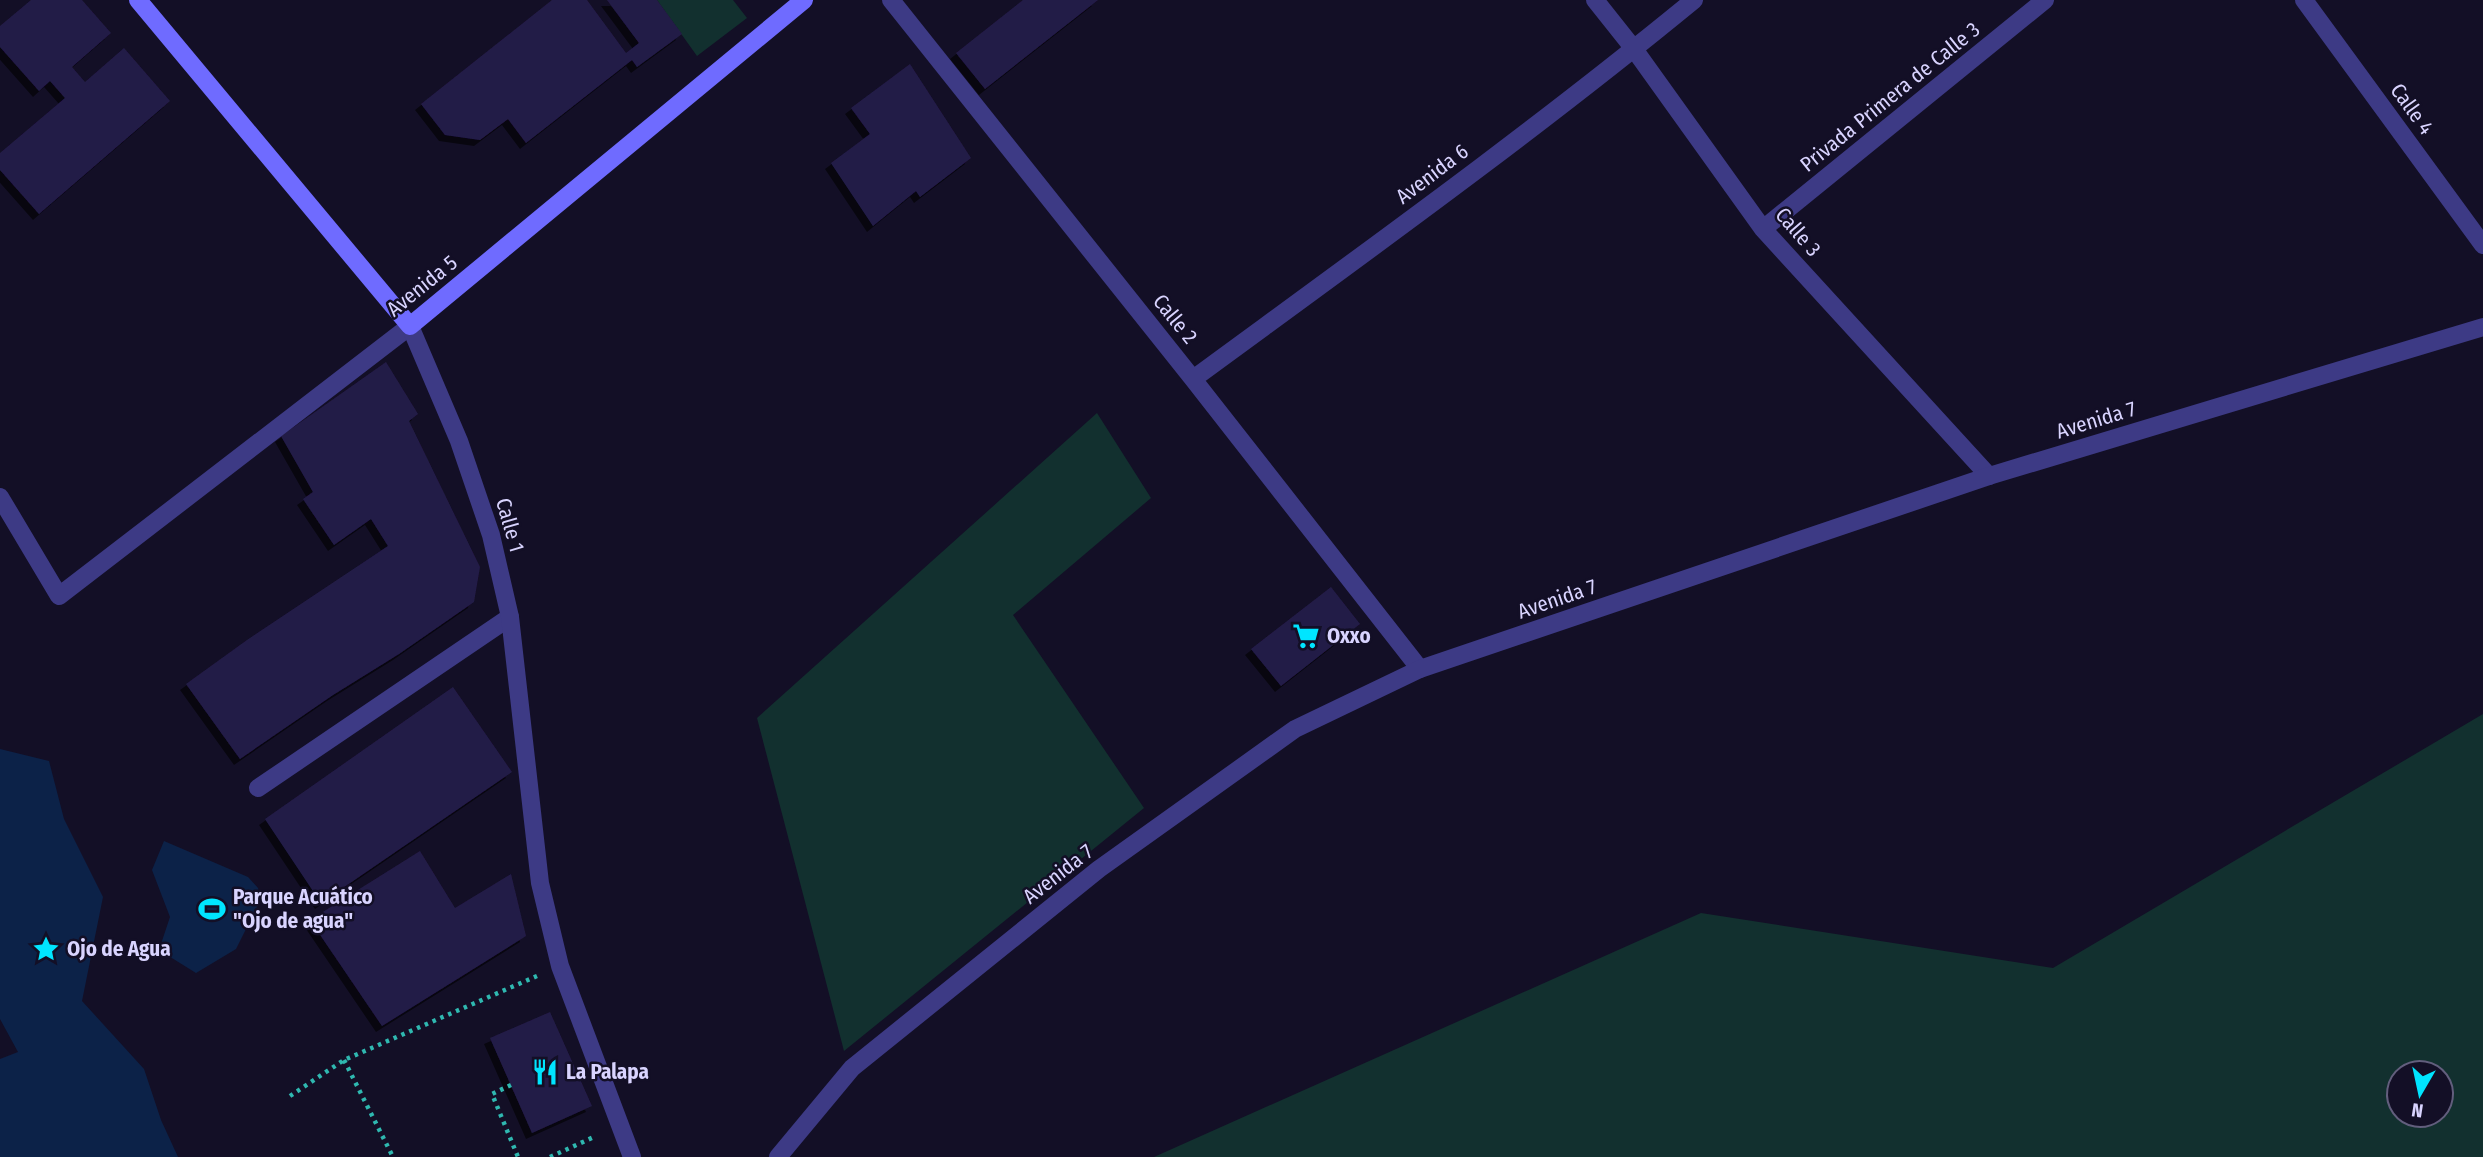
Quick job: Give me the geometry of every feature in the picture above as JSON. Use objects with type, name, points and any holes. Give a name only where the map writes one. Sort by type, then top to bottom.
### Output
[{"type":"main road","name":"Calle 1","points":[[138,0],[410,326]]},
{"type":"main road","name":"Avenida 5","points":[[410,326],[804,0]]},
{"type":"street","name":"Calle 2","points":[[891,0],[1420,669]]},
{"type":"street","name":"Calle 3","points":[[1595,0],[1634,49],[1763,229],[1989,476]]},
{"type":"street","name":"Avenida 6","points":[[1193,379],[1430,204],[1694,0]]},
{"type":"street","name":"Privada Primera de Calle 3","points":[[1763,229],[2045,0]]},
{"type":"street","name":"Calle 4","points":[[2304,0],[2483,244]]},
{"type":"street","name":"Avenida 5","points":[[0,497],[59,596],[410,326]]},
{"type":"street","name":"Calle 1","points":[[410,326],[459,441],[491,536],[510,617],[540,883],[560,966],[632,1157]]},
{"type":"street","name":"Avenida 7","points":[[778,1157],[852,1068],[1099,869],[1295,729],[1420,669],[1989,476],[2483,327]]},
{"type":"street","points":[[258,788],[510,617]]},
{"type":"path","points":[[290,1096],[344,1060],[560,966]]},
{"type":"path","points":[[344,1060],[393,1157]]},
{"type":"path","points":[[511,1085],[492,1094],[518,1157]]},
{"type":"path","points":[[551,1157],[590,1138]]},
{"type":"green space","points":[[657,0],[733,0],[747,18],[697,56]]},
{"type":"green space","points":[[1097,413],[1151,498],[1013,615],[1144,808],[844,1051],[757,718]]},
{"type":"green space","points":[[2483,714],[2483,1157],[1154,1157],[1701,913],[2053,968]]},
{"type":"water","name":"Ojo de Agua","points":[[0,749],[49,761],[64,819],[103,897],[82,1001],[144,1069],[161,1120],[178,1157],[0,1157],[0,1059],[18,1052],[0,1019]]},
{"type":"water","name":"Parque Acuático \"Ojo de agua\"","points":[[164,841],[248,877],[258,888],[261,899],[236,949],[196,973],[159,950],[170,917],[152,870]]},
{"type":"building","points":[[31,0],[82,0],[111,33],[72,67],[85,82],[124,48],[170,101],[39,214],[0,170],[0,153],[65,98],[50,81],[39,91],[0,47],[0,26]]},
{"type":"building","points":[[552,0],[587,0],[626,53],[639,43],[607,0],[657,0],[682,34],[637,67],[632,60],[526,143],[508,119],[480,140],[445,135],[421,104]]},
{"type":"building","points":[[1023,0],[1098,0],[985,89],[956,53]]},
{"type":"building","points":[[910,64],[971,158],[920,197],[916,191],[873,226],[831,163],[870,134],[851,108]]},
{"type":"building","points":[[386,362],[418,414],[409,421],[480,567],[474,602],[240,759],[186,684],[388,546],[371,519],[334,545],[303,499],[313,492],[281,436]]},
{"type":"building","name":"Oxxo","points":[[1331,587],[1360,624],[1281,686],[1251,649]]},
{"type":"building","points":[[453,687],[512,772],[321,903],[265,819]]},
{"type":"building","points":[[420,851],[455,908],[511,874],[526,936],[382,1026],[310,920]]},
{"type":"building","name":"La Palapa","points":[[550,1012],[592,1106],[532,1133],[490,1038]]},
{"type":"place","name":"Oxxo","points":[[1306,636]]},
{"type":"place","name":"Parque Acuático \"Ojo de agua\"","points":[[212,909]]},
{"type":"place","name":"Ojo de Agua","points":[[46,949]]},
{"type":"place","name":"La Palapa","points":[[545,1072]]}]
